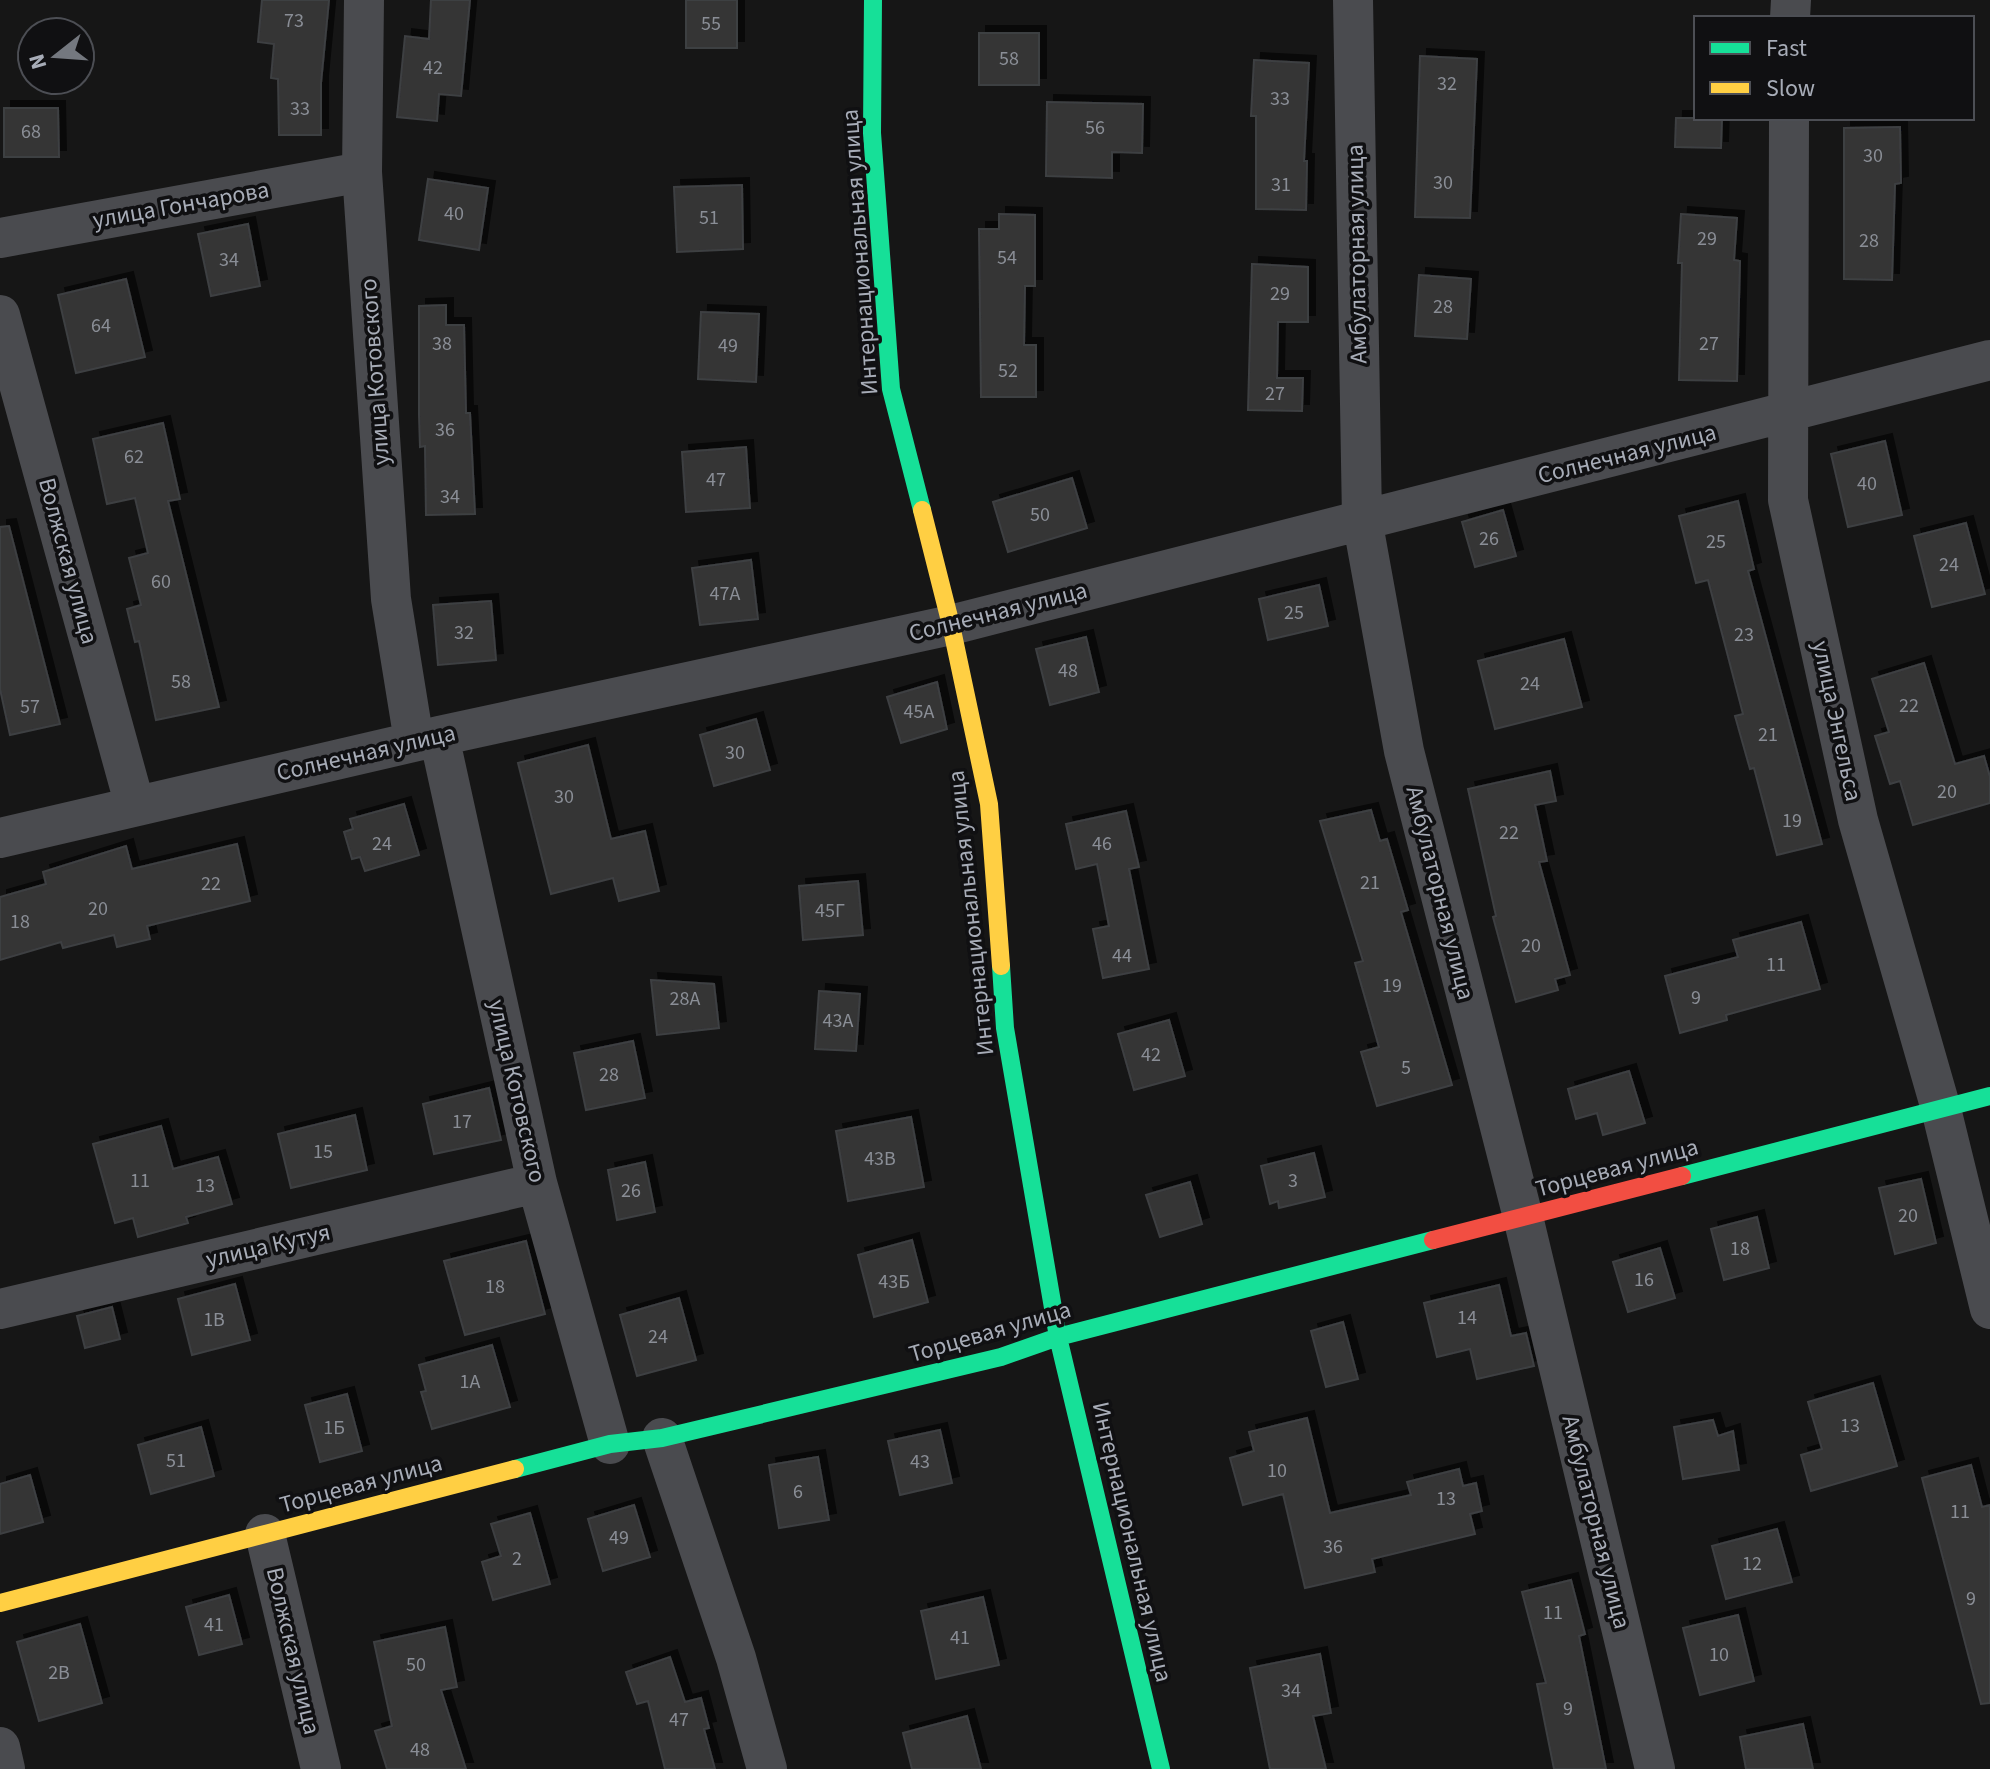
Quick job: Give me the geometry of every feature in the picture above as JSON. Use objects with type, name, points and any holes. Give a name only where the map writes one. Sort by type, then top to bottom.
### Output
[{"type":"street","name":"улица Котовского","points":[[364,0],[362,172],[391,599],[537,1183],[610,1444]]},
{"type":"street","name":"Интернациональная улица","points":[[873,0],[872,133],[891,389],[951,625],[989,804],[1005,1028],[1058,1337],[1161,1769]]},
{"type":"street","name":"Амбулаторная улица","points":[[1353,0],[1362,519],[1404,751],[1523,1217],[1655,1769]]},
{"type":"street","name":"улица Энгельса","points":[[1789,120],[1788,500],[1858,820],[1941,1109],[1990,1309]]},
{"type":"street","name":"улица Гончарова","points":[[0,238],[362,172]]},
{"type":"street","name":"Волжская улица","points":[[0,315],[135,806]]},
{"type":"street","name":"Солнечная улица","points":[[0,838],[427,738],[951,625],[1362,519],[1786,415],[1990,360]]},
{"type":"street","name":"Торцевая улица","points":[[0,1603],[610,1444],[662,1438],[1001,1357],[1058,1337],[1990,1096]]},
{"type":"street","name":"улица Кутуя","points":[[0,1309],[537,1183]]},
{"type":"street","points":[[662,1438],[736,1658],[767,1769]]},
{"type":"street","name":"Волжская улица","points":[[265,1534],[321,1769]]},
{"type":"street","points":[[0,1747],[5,1769]]},
{"type":"building","points":[[262,0],[329,0],[321,83],[321,135],[279,135],[278,79],[271,78],[274,44],[258,42]]},
{"type":"building","points":[[431,0],[470,0],[461,96],[439,94],[437,121],[397,117],[405,36],[429,39]]},
{"type":"building","points":[[686,0],[737,0],[737,48],[686,48]]},
{"type":"building","points":[[979,33],[1039,33],[1039,85],[979,85]]},
{"type":"building","points":[[1420,56],[1477,59],[1470,218],[1415,217]]},
{"type":"building","points":[[1254,60],[1309,63],[1304,161],[1307,161],[1306,210],[1256,209],[1256,116],[1251,116]]},
{"type":"building","points":[[1047,102],[1143,104],[1142,153],[1112,152],[1112,178],[1046,176]]},
{"type":"building","points":[[4,108],[58,108],[59,157],[4,157]]},
{"type":"building","points":[[1676,118],[1722,120],[1721,148],[1675,147]]},
{"type":"building","points":[[1900,127],[1901,183],[1895,184],[1892,280],[1844,279],[1844,128]]},
{"type":"building","points":[[428,179],[488,188],[479,250],[419,240]]},
{"type":"building","points":[[742,185],[743,249],[677,252],[674,187]]},
{"type":"building","points":[[999,214],[1035,215],[1035,286],[1025,286],[1024,345],[1036,345],[1036,397],[981,397],[979,229],[999,229]]},
{"type":"building","points":[[1681,214],[1737,218],[1734,260],[1740,261],[1737,381],[1679,380],[1682,263],[1678,263]]},
{"type":"building","points":[[248,224],[260,286],[211,296],[198,234]]},
{"type":"building","points":[[1252,264],[1308,267],[1308,322],[1278,322],[1277,378],[1303,378],[1302,411],[1248,410]]},
{"type":"building","points":[[1419,275],[1471,279],[1467,339],[1415,336]]},
{"type":"building","points":[[126,279],[145,357],[76,373],[58,295]]},
{"type":"building","points":[[446,305],[446,325],[464,325],[466,413],[470,413],[475,514],[426,515],[425,446],[420,447],[419,306]]},
{"type":"building","points":[[701,312],[759,314],[756,382],[698,379]]},
{"type":"building","points":[[163,423],[180,499],[168,501],[219,707],[156,720],[139,641],[135,642],[127,609],[141,605],[129,558],[148,553],[135,498],[107,504],[93,439]]},
{"type":"building","points":[[1885,441],[1902,515],[1848,527],[1831,454]]},
{"type":"building","points":[[746,447],[750,508],[686,512],[682,452]]},
{"type":"building","points":[[1072,478],[1087,528],[1008,552],[993,502]]},
{"type":"building","points":[[1738,501],[1754,569],[1748,571],[1822,844],[1777,855],[1754,768],[1750,769],[1735,716],[1743,714],[1708,580],[1696,583],[1679,516]]},
{"type":"building","points":[[1503,510],[1516,556],[1475,567],[1462,522]]},
{"type":"building","points":[[1966,523],[1985,594],[1932,607],[1914,536]]},
{"type":"building","points":[[9,526],[60,724],[10,735],[0,689],[0,527]]},
{"type":"building","points":[[751,560],[758,619],[700,625],[692,568]]},
{"type":"building","points":[[1319,585],[1328,626],[1268,640],[1259,599]]},
{"type":"building","points":[[491,601],[496,660],[438,665],[433,605]]},
{"type":"building","points":[[1086,637],[1099,692],[1050,705],[1036,649]]},
{"type":"building","points":[[1564,639],[1582,707],[1495,729],[1478,661]]},
{"type":"building","points":[[1924,663],[1955,764],[1984,756],[1990,777],[1990,803],[1913,825],[1900,781],[1890,784],[1875,736],[1889,732],[1872,679]]},
{"type":"building","points":[[937,682],[947,729],[901,743],[887,697]]},
{"type":"building","points":[[756,719],[770,770],[714,786],[700,735]]},
{"type":"building","points":[[588,745],[611,839],[645,831],[659,891],[619,901],[613,878],[551,894],[518,763]]},
{"type":"building","points":[[1550,771],[1556,801],[1535,805],[1547,861],[1539,862],[1570,975],[1555,979],[1558,990],[1516,1002],[1493,917],[1496,916],[1468,789]]},
{"type":"building","points":[[404,804],[419,855],[365,871],[360,857],[352,859],[344,832],[353,829],[350,819]]},
{"type":"building","points":[[1371,810],[1380,841],[1387,839],[1408,910],[1401,912],[1452,1085],[1377,1106],[1361,1052],[1379,1047],[1355,963],[1363,961],[1320,821]]},
{"type":"building","points":[[1126,811],[1139,867],[1129,869],[1149,969],[1103,978],[1093,929],[1109,926],[1097,864],[1076,869],[1066,824]]},
{"type":"building","points":[[237,844],[250,901],[147,926],[150,939],[117,947],[114,935],[63,948],[61,942],[0,960],[0,897],[46,884],[43,872],[126,846],[132,869]]},
{"type":"building","points":[[858,881],[863,935],[803,940],[799,886]]},
{"type":"building","points":[[1801,922],[1820,989],[1726,1015],[1727,1020],[1680,1033],[1665,976],[1738,957],[1733,940]]},
{"type":"building","points":[[651,980],[714,984],[719,1028],[657,1035]]},
{"type":"building","points":[[819,991],[860,994],[856,1051],[815,1049]]},
{"type":"building","points":[[1169,1020],[1185,1076],[1134,1090],[1118,1034]]},
{"type":"building","points":[[633,1041],[645,1098],[586,1110],[574,1053]]},
{"type":"building","points":[[1629,1071],[1645,1123],[1603,1135],[1597,1113],[1576,1119],[1568,1089]]},
{"type":"building","points":[[489,1088],[501,1140],[434,1154],[423,1104]]},
{"type":"building","points":[[355,1115],[367,1170],[291,1188],[278,1134]]},
{"type":"building","points":[[911,1117],[924,1187],[848,1201],[836,1131]]},
{"type":"building","points":[[161,1126],[173,1169],[218,1157],[232,1204],[186,1217],[188,1223],[138,1237],[133,1218],[115,1223],[93,1144]]},
{"type":"building","points":[[1314,1153],[1325,1197],[1279,1208],[1278,1201],[1270,1204],[1261,1166]]},
{"type":"building","points":[[645,1162],[655,1212],[617,1220],[608,1170]]},
{"type":"building","points":[[1921,1179],[1936,1243],[1895,1254],[1879,1188]]},
{"type":"building","points":[[1190,1182],[1202,1224],[1160,1237],[1146,1195]]},
{"type":"building","points":[[1757,1217],[1769,1268],[1724,1280],[1711,1229]]},
{"type":"building","points":[[912,1240],[928,1302],[874,1317],[858,1255]]},
{"type":"building","points":[[526,1241],[545,1314],[465,1335],[444,1261]]},
{"type":"building","points":[[1660,1248],[1675,1298],[1628,1312],[1613,1262]]},
{"type":"building","points":[[235,1284],[250,1340],[192,1355],[178,1299]]},
{"type":"building","points":[[1499,1285],[1511,1336],[1526,1333],[1534,1366],[1477,1379],[1470,1349],[1437,1357],[1424,1303]]},
{"type":"building","points":[[679,1298],[696,1360],[637,1376],[620,1315]]},
{"type":"building","points":[[112,1307],[120,1339],[85,1348],[77,1316]]},
{"type":"building","points":[[1343,1322],[1358,1379],[1326,1387],[1311,1331]]},
{"type":"building","points":[[492,1345],[510,1407],[432,1429],[421,1392],[426,1391],[419,1365]]},
{"type":"building","points":[[1873,1383],[1897,1466],[1811,1491],[1801,1455],[1822,1449],[1808,1402]]},
{"type":"building","points":[[347,1394],[362,1451],[320,1462],[305,1405]]},
{"type":"building","points":[[1307,1418],[1330,1513],[1411,1495],[1407,1482],[1459,1469],[1463,1486],[1476,1483],[1482,1511],[1470,1514],[1475,1534],[1372,1559],[1375,1572],[1305,1588],[1283,1494],[1243,1505],[1230,1458],[1254,1451],[1249,1432]]},
{"type":"building","points":[[1713,1420],[1718,1436],[1733,1431],[1739,1470],[1683,1479],[1674,1427]]},
{"type":"building","points":[[201,1427],[214,1476],[151,1494],[138,1445]]},
{"type":"building","points":[[940,1430],[952,1483],[900,1495],[888,1441]]},
{"type":"building","points":[[818,1457],[829,1520],[779,1528],[769,1465]]},
{"type":"building","points":[[1971,1465],[1982,1507],[1990,1505],[1990,1703],[1981,1704],[1922,1478]]},
{"type":"building","points":[[30,1475],[43,1522],[0,1534],[0,1484]]},
{"type":"building","points":[[634,1505],[650,1557],[603,1571],[588,1519]]},
{"type":"building","points":[[530,1513],[550,1584],[493,1600],[482,1562],[501,1556],[491,1524]]},
{"type":"building","points":[[1777,1529],[1792,1582],[1726,1599],[1712,1546]]},
{"type":"building","points":[[1571,1580],[1585,1634],[1579,1636],[1606,1769],[1554,1769],[1537,1684],[1546,1683],[1522,1592]]},
{"type":"building","points":[[229,1595],[242,1644],[199,1655],[186,1607]]},
{"type":"building","points":[[983,1597],[999,1665],[936,1679],[921,1611]]},
{"type":"building","points":[[1738,1615],[1754,1681],[1700,1695],[1683,1628]]},
{"type":"building","points":[[80,1624],[102,1703],[39,1721],[17,1642]]},
{"type":"building","points":[[445,1627],[457,1687],[441,1690],[466,1769],[387,1769],[375,1731],[392,1726],[374,1642]]},
{"type":"building","points":[[1320,1654],[1331,1713],[1313,1716],[1326,1769],[1270,1769],[1250,1668]]},
{"type":"building","points":[[670,1657],[685,1702],[701,1698],[709,1728],[704,1729],[715,1769],[665,1769],[648,1701],[637,1704],[626,1672]]},
{"type":"building","points":[[967,1716],[981,1769],[912,1769],[903,1733]]},
{"type":"building","points":[[1803,1724],[1813,1769],[1746,1769],[1740,1737]]},
{"type":"traffic: fast","points":[[873,0],[872,133],[891,389],[922,510]]},
{"type":"traffic: fast","points":[[1001,966],[1005,1028],[1058,1337],[1161,1769]]},
{"type":"traffic: fast","points":[[1682,1176],[1990,1096]]},
{"type":"traffic: fast","points":[[515,1469],[610,1444],[662,1438],[1001,1357],[1058,1337],[1433,1240]]},
{"type":"traffic: slow","points":[[922,510],[951,625],[989,804],[1001,966]]},
{"type":"traffic: slow","points":[[0,1603],[515,1469]]},
{"type":"traffic: jam","points":[[1433,1240],[1682,1176]]}]
